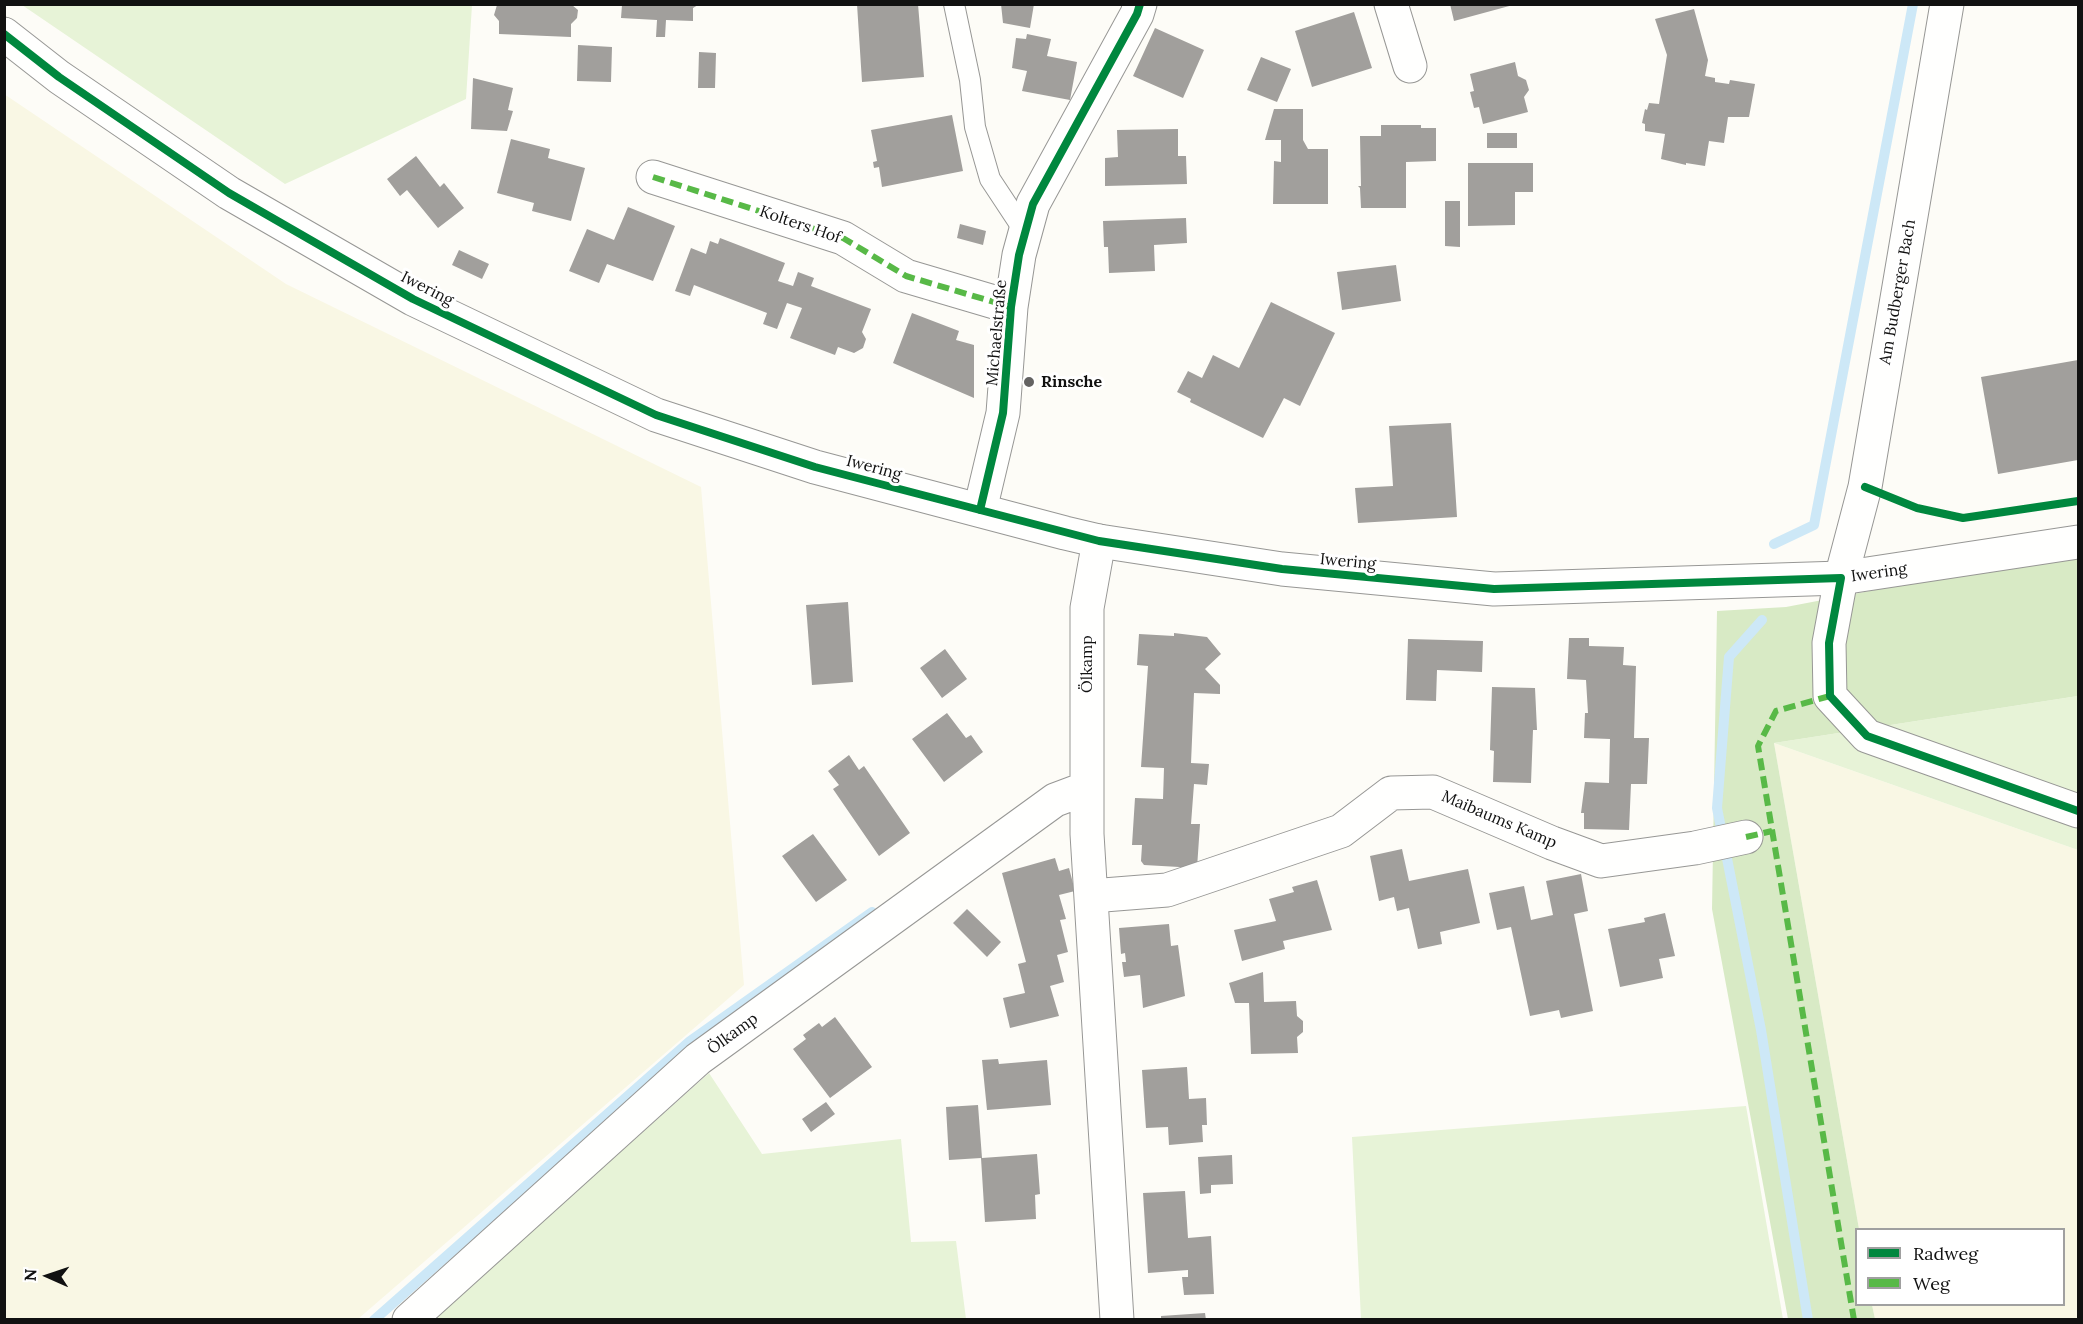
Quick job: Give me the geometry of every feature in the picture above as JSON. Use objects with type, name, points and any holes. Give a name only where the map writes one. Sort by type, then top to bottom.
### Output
[{"type":"street","name":"Michaelstraße","points":[[980,510],[1003,413],[1011,307],[1025,232],[1033,204],[1132,23],[1140,4]]},
{"type":"street","points":[[1391,4],[1410,66]]},
{"type":"street","name":"Am Budberger Bach","points":[[1947,4],[1865,487],[1841,578],[1830,643],[1830,696],[1867,736],[2079,811]]},
{"type":"street","name":"Iwering","points":[[4,34],[59,77],[228,192],[413,299],[656,415],[815,467],[1099,541],[1282,569],[1494,589],[1841,578],[2079,542]]},
{"type":"street","name":"Kolters Hof","points":[[653,177],[843,238],[906,276],[1011,307]]},
{"type":"street","name":"Ölkamp","points":[[1099,541],[1087,608],[1087,788],[1091,896],[1117,1320]]},
{"type":"street","name":"Ölkamp","points":[[409,1320],[698,1059],[1055,800],[1087,788]]},
{"type":"street","name":"Maibaums Kamp","points":[[1091,896],[1167,891],[1341,831],[1391,793],[1433,792],[1552,843],[1601,861],[1695,848],[1746,837]]},
{"type":"lane","points":[[954,4],[970,80],[975,127],[990,179],[1025,232]]},
{"type":"shaded area","points":[[4,94],[286,284],[701,487],[744,985],[358,1319],[5,1319]]},
{"type":"shaded area","points":[[1774,743],[2078,850],[2078,1319],[1875,1319],[1872,1306],[2065,1306],[2065,1228],[1859,1228]]},
{"type":"green space","points":[[22,5],[472,5],[466,99],[285,184]]},
{"type":"green space","points":[[2078,551],[2078,696],[1774,743],[1859,1228],[1855,1228],[1855,1306],[1872,1306],[1875,1319],[1788,1319],[1712,909],[1717,611],[1786,607]]},
{"type":"green space","points":[[2078,696],[2078,850],[1774,743]]},
{"type":"green space","points":[[709,1073],[762,1154],[901,1139],[911,1242],[956,1241],[966,1319],[432,1320]]},
{"type":"green space","points":[[1746,1106],[1783,1319],[1361,1319],[1352,1137]]},
{"type":"building","points":[[857,4],[918,4],[924,77],[862,82]]},
{"type":"building","points":[[1001,4],[1034,4],[1030,28],[1003,23]]},
{"type":"building","points":[[1450,4],[1513,4],[1513,5],[1454,21]]},
{"type":"building","points":[[497,5],[572,5],[578,10],[577,18],[571,24],[571,37],[499,34],[499,21],[494,15]]},
{"type":"building","points":[[622,5],[698,5],[693,8],[693,21],[666,20],[665,37],[656,37],[657,20],[621,18]]},
{"type":"building","points":[[1694,9],[1708,60],[1705,76],[1715,78],[1715,82],[1729,84],[1730,80],[1755,84],[1749,117],[1728,117],[1724,143],[1709,141],[1705,166],[1686,163],[1686,165],[1661,159],[1665,134],[1645,131],[1645,124],[1642,123],[1649,103],[1659,104],[1667,55],[1655,19]]},
{"type":"building","points":[[1354,12],[1372,68],[1312,87],[1295,31]]},
{"type":"building","points":[[1155,28],[1204,50],[1183,98],[1133,76]]},
{"type":"building","points":[[1027,34],[1051,39],[1047,56],[1077,62],[1070,100],[1022,91],[1027,71],[1012,68],[1016,38],[1026,39]]},
{"type":"building","points":[[578,45],[612,47],[611,82],[577,81]]},
{"type":"building","points":[[699,52],[716,53],[715,88],[698,88]]},
{"type":"building","points":[[1261,57],[1291,69],[1277,102],[1247,90]]},
{"type":"building","points":[[1515,62],[1518,76],[1526,80],[1529,90],[1524,97],[1528,112],[1483,124],[1479,107],[1474,108],[1470,92],[1474,91],[1470,74]]},
{"type":"building","points":[[473,78],[513,88],[508,110],[513,111],[507,131],[471,129]]},
{"type":"building","points":[[1274,109],[1303,109],[1303,140],[1308,149],[1328,149],[1328,204],[1273,204],[1274,161],[1281,162],[1281,140],[1265,140]]},
{"type":"building","points":[[952,115],[963,171],[882,187],[879,167],[874,168],[873,162],[877,161],[871,130]]},
{"type":"building","points":[[1381,125],[1421,125],[1421,128],[1436,128],[1436,161],[1406,162],[1406,208],[1361,208],[1358,186],[1361,186],[1360,136],[1381,136]]},
{"type":"building","points":[[1178,129],[1178,156],[1186,156],[1187,184],[1105,186],[1105,158],[1118,157],[1117,130]]},
{"type":"building","points":[[1487,133],[1517,133],[1517,148],[1487,148]]},
{"type":"building","points":[[511,139],[550,149],[548,158],[585,168],[571,221],[532,211],[534,203],[497,193]]},
{"type":"building","points":[[416,156],[440,187],[444,183],[464,208],[438,228],[407,190],[400,196],[387,179]]},
{"type":"building","points":[[1468,163],[1533,163],[1533,192],[1515,192],[1515,225],[1468,226]]},
{"type":"building","points":[[1445,201],[1460,201],[1460,247],[1445,246]]},
{"type":"building","points":[[628,207],[675,226],[653,281],[607,264],[599,283],[569,271],[587,229],[614,240]]},
{"type":"building","points":[[1186,218],[1187,243],[1154,245],[1155,271],[1109,273],[1108,247],[1104,247],[1103,221]]},
{"type":"building","points":[[960,224],[986,231],[983,245],[957,238]]},
{"type":"building","points":[[720,238],[785,263],[778,281],[793,286],[798,272],[814,278],[811,286],[871,309],[862,332],[866,339],[863,348],[854,353],[838,347],[835,355],[790,338],[802,308],[787,303],[777,329],[763,324],[767,313],[694,285],[690,296],[675,291],[691,248],[706,254],[710,241],[718,244]]},
{"type":"building","points":[[459,250],[489,264],[482,279],[452,265]]},
{"type":"building","points":[[1396,265],[1401,301],[1342,310],[1337,272]]},
{"type":"building","points":[[1271,302],[1335,333],[1300,406],[1284,398],[1263,438],[1190,402],[1191,399],[1177,392],[1188,371],[1202,378],[1213,355],[1239,368]]},
{"type":"building","points":[[912,313],[959,331],[956,340],[974,345],[974,398],[893,363]]},
{"type":"building","points":[[2078,360],[2078,460],[1998,474],[1981,377]]},
{"type":"building","points":[[1451,423],[1457,517],[1358,523],[1355,488],[1393,486],[1389,426]]},
{"type":"building","points":[[848,602],[853,682],[812,685],[806,605]]},
{"type":"building","points":[[1174,633],[1207,637],[1221,654],[1205,669],[1220,685],[1220,694],[1194,693],[1191,763],[1209,764],[1207,785],[1194,784],[1191,824],[1200,824],[1197,868],[1144,865],[1141,861],[1142,845],[1132,845],[1135,798],[1163,799],[1164,768],[1141,767],[1148,666],[1137,665],[1139,634],[1174,636]]},
{"type":"building","points":[[1569,638],[1589,638],[1589,646],[1624,647],[1623,665],[1636,666],[1634,738],[1649,738],[1647,784],[1631,784],[1629,830],[1584,829],[1584,813],[1581,813],[1585,782],[1609,783],[1610,739],[1584,738],[1585,713],[1588,713],[1586,680],[1567,679]]},
{"type":"building","points":[[1408,639],[1483,641],[1482,672],[1437,670],[1436,701],[1406,700]]},
{"type":"building","points":[[945,649],[967,679],[942,698],[920,668]]},
{"type":"building","points":[[1492,687],[1535,688],[1537,730],[1533,730],[1531,783],[1493,782],[1494,751],[1490,750]]},
{"type":"building","points":[[947,713],[966,738],[971,735],[983,752],[944,782],[912,739]]},
{"type":"building","points":[[849,755],[859,770],[864,766],[910,833],[879,856],[833,789],[839,785],[828,771]]},
{"type":"building","points":[[813,834],[847,880],[816,902],[782,856]]},
{"type":"building","points":[[1402,849],[1409,881],[1468,869],[1480,923],[1440,932],[1442,944],[1418,949],[1409,908],[1397,911],[1394,897],[1379,901],[1370,856]]},
{"type":"building","points":[[1055,858],[1059,871],[1069,868],[1075,891],[1059,895],[1066,919],[1060,920],[1068,952],[1057,955],[1064,982],[1050,986],[1059,1016],[1010,1028],[1003,998],[1025,993],[1018,964],[1026,962],[1002,873]]},
{"type":"building","points":[[1581,874],[1588,911],[1574,914],[1593,1011],[1561,1018],[1559,1010],[1530,1016],[1511,927],[1497,930],[1489,893],[1524,886],[1531,920],[1553,915],[1546,881]]},
{"type":"building","points":[[1317,880],[1332,930],[1283,941],[1285,949],[1242,961],[1234,930],[1276,921],[1269,899],[1294,892],[1292,887]]},
{"type":"building","points":[[967,909],[1001,942],[987,957],[953,923]]},
{"type":"building","points":[[1665,913],[1675,956],[1659,959],[1663,978],[1620,987],[1608,929],[1645,922],[1644,918]]},
{"type":"building","points":[[1169,924],[1171,946],[1178,945],[1185,996],[1143,1008],[1140,975],[1124,977],[1122,962],[1126,962],[1125,953],[1121,954],[1119,928]]},
{"type":"building","points":[[1263,972],[1264,1002],[1296,1001],[1297,1016],[1303,1021],[1303,1032],[1297,1037],[1298,1053],[1251,1054],[1249,1003],[1235,1003],[1229,983]]},
{"type":"building","points":[[835,1017],[872,1067],[830,1098],[793,1049],[806,1039],[803,1035],[819,1023],[822,1027]]},
{"type":"building","points":[[998,1059],[999,1064],[1047,1060],[1051,1105],[987,1110],[982,1060]]},
{"type":"building","points":[[1187,1067],[1189,1099],[1206,1098],[1207,1125],[1202,1125],[1203,1142],[1169,1145],[1168,1127],[1146,1128],[1142,1070]]},
{"type":"building","points":[[826,1102],[835,1114],[811,1132],[802,1119]]},
{"type":"building","points":[[978,1105],[982,1158],[1037,1154],[1040,1194],[1035,1195],[1036,1219],[985,1222],[981,1158],[949,1160],[946,1107]]},
{"type":"building","points":[[1232,1155],[1233,1184],[1211,1185],[1211,1193],[1200,1194],[1198,1157]]},
{"type":"building","points":[[1185,1191],[1188,1238],[1211,1236],[1214,1294],[1184,1295],[1182,1277],[1188,1277],[1188,1270],[1148,1273],[1143,1193]]},
{"type":"building","points":[[1205,1313],[1206,1320],[1161,1320],[1161,1316]]},
{"type":"waterway","points":[[1774,544],[1814,525],[1913,4]]},
{"type":"waterway","points":[[1762,620],[1729,657],[1717,808],[1761,1030],[1808,1320]]},
{"type":"waterway","points":[[374,1320],[690,1041],[872,912]]},
{"type":"marked path","points":[[653,177],[843,238],[906,276],[1011,307]]},
{"type":"marked path","points":[[1830,696],[1776,711],[1758,746],[1854,1320]]},
{"type":"marked path","points":[[1746,837],[1772,831]]},
{"type":"cycle path","points":[[980,510],[1003,413],[1011,307],[1019,255],[1033,204],[1137,14],[1140,4]]},
{"type":"cycle path","points":[[4,34],[59,77],[229,193],[413,299],[656,415],[815,467],[1099,541],[1282,569],[1494,589],[1841,578],[1829,643],[1830,696],[1867,736],[2078,811]]},
{"type":"cycle path","points":[[1865,487],[1917,508],[1963,518],[2078,501]]},
{"type":"place","name":"Rinsche","points":[[1029,382]]}]
